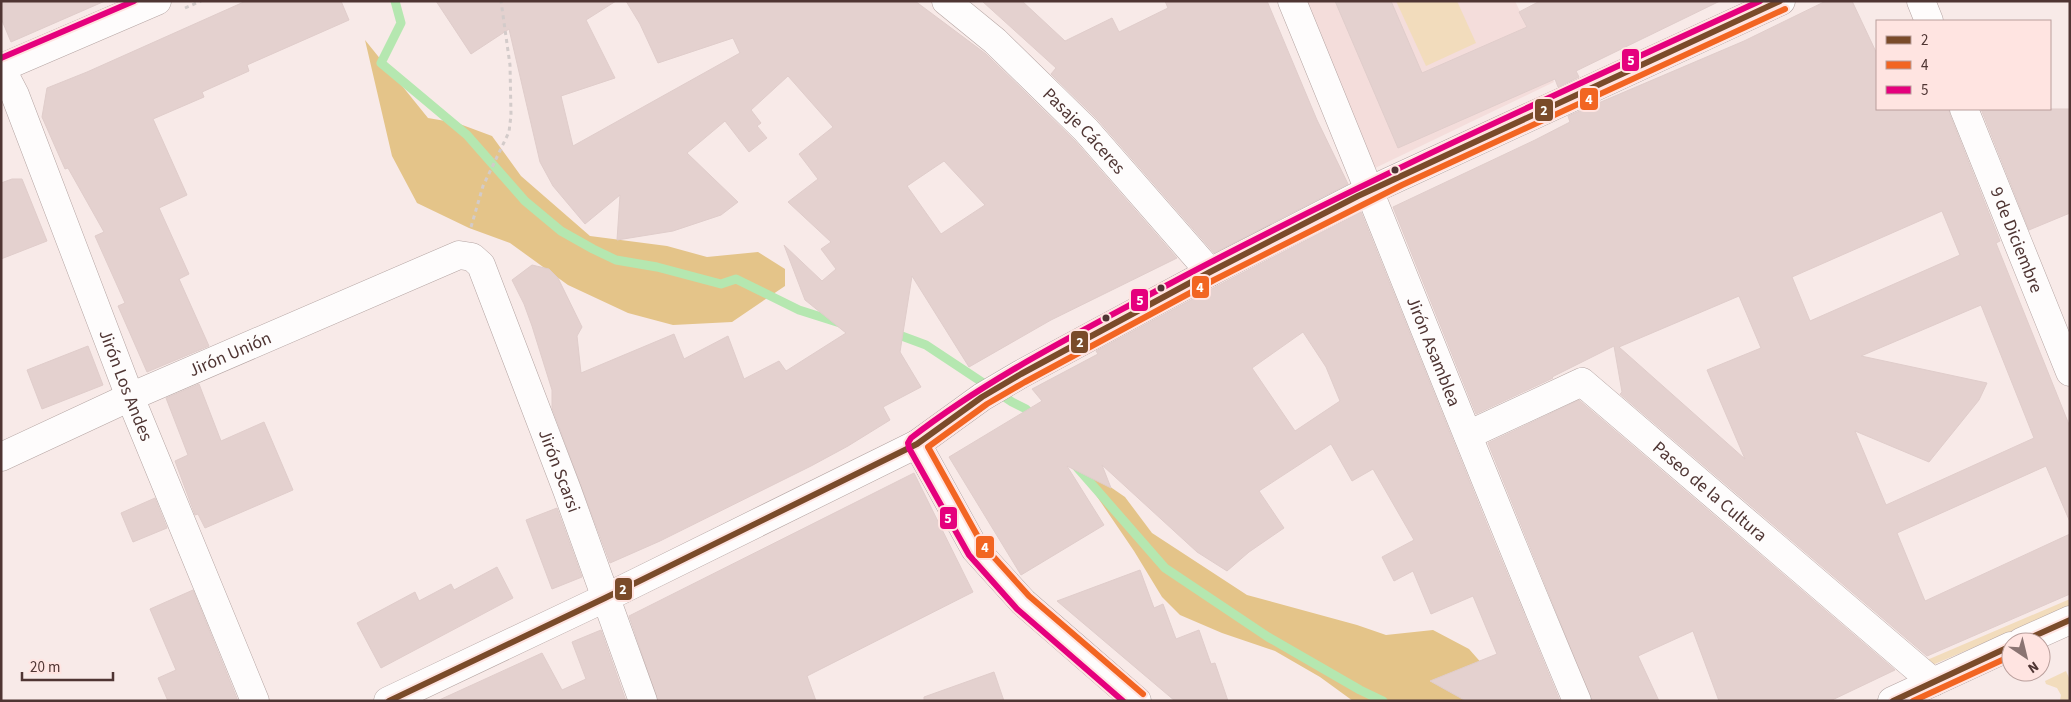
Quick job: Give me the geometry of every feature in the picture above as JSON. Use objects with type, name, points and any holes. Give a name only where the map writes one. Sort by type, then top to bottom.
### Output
[{"type":"street","points":[[1,68],[157,1]]},
{"type":"street","name":"Pasaje Cáceres","points":[[946,1],[995,41],[1086,130],[1210,272]]},
{"type":"street","name":"Jirón Asamblea","points":[[1292,1],[1371,192],[1468,435],[1498,516],[1577,701]]},
{"type":"street","points":[[388,701],[605,598],[917,444],[982,397],[1021,374],[1210,272],[1358,196],[1371,192],[1398,177],[1781,1]]},
{"type":"street","points":[[1921,1],[1929,20]]},
{"type":"street","name":"Jirón Los Andes","points":[[1,68],[15,95],[130,397],[255,701]]},
{"type":"street","name":"9 de Diciembre","points":[[1964,110],[2070,372]]},
{"type":"street","name":"Jirón Unión","points":[[1,456],[130,397],[461,255]]},
{"type":"street","name":"Jirón Scarsi","points":[[461,255],[472,257],[482,265],[643,701]]},
{"type":"street","name":"Paseo de la Cultura","points":[[1468,435],[1582,382],[1933,682]]},
{"type":"street","points":[[917,444],[975,549],[1023,602],[1137,701]]},
{"type":"street","points":[[2043,632],[2070,620]]},
{"type":"street","points":[[1892,701],[2001,651]]},
{"type":"path","points":[[461,255],[483,186],[509,132],[511,115],[510,65],[501,1]]},
{"type":"shaded area","points":[[1302,1],[1515,1],[1554,82],[1373,169]]},
{"type":"shaded area","points":[[1396,1],[1457,1],[1476,43],[1426,66]]},
{"type":"shaded area","points":[[365,40],[428,118],[457,123],[492,136],[521,176],[590,236],[667,246],[707,257],[758,252],[785,269],[785,286],[732,322],[673,325],[628,313],[568,285],[510,243],[469,228],[417,203],[392,156]]},
{"type":"shaded area","points":[[1093,475],[1125,497],[1152,533],[1247,595],[1357,625],[1386,635],[1433,630],[1469,649],[1499,683],[1506,701],[1353,701],[1320,677],[1275,651],[1222,633],[1180,615],[1162,597],[1134,551],[1083,476]]},
{"type":"shaded area","points":[[2070,599],[2070,606],[2009,632],[2001,632],[2001,636],[1930,666],[1927,660]]},
{"type":"shaded area","points":[[2066,671],[2070,680],[2070,701],[2060,701],[2061,695],[2057,688],[2046,684],[2045,682],[2051,682],[2051,678]]},
{"type":"building","points":[[1,1],[105,1],[11,42],[1,18]]},
{"type":"building","points":[[246,1],[341,1],[349,20],[247,65],[249,71],[202,92],[204,97],[153,119],[187,195],[159,208],[189,274],[179,279],[209,346],[147,372],[118,306],[125,303],[95,236],[104,232],[68,168],[65,169],[42,117],[47,88]]},
{"type":"building","points":[[436,1],[616,1],[586,20],[615,78],[561,96],[573,146],[740,53],[733,38],[658,63],[640,24],[626,1],[915,1],[986,54],[1075,141],[1177,258],[1051,320],[969,367],[912,276],[900,352],[921,387],[883,407],[890,420],[811,466],[660,541],[610,563],[552,408],[552,390],[532,326],[512,280],[532,265],[549,269],[558,278],[582,327],[577,336],[581,373],[674,334],[684,359],[728,336],[744,379],[779,361],[786,371],[846,333],[805,300],[784,245],[822,281],[836,269],[821,249],[831,242],[788,202],[818,179],[799,154],[833,127],[788,76],[751,110],[761,123],[757,126],[767,138],[749,152],[725,121],[687,153],[738,202],[721,215],[673,231],[617,240],[620,195],[585,224],[553,186],[540,162],[509,29],[471,54]],"holes":[[[944,161],[985,205],[941,234],[907,186]]]},
{"type":"building","points":[[982,1],[1022,1],[1065,41],[1112,18],[1119,32],[1168,8],[1165,1],[1267,1],[1317,120],[1348,184],[1214,253],[1098,120],[1051,74],[1056,68]]},
{"type":"building","points":[[1335,1],[1391,1],[1422,73],[1527,27],[1519,12],[1540,1],[1720,1],[1576,71],[1579,77],[1558,87],[1555,79],[1398,148]]},
{"type":"building","points":[[1826,1],[1852,1],[1876,52],[1876,110],[1949,110],[2000,241],[1996,243],[2070,427],[2070,522],[2046,466],[1897,533],[1925,601],[2070,534],[2070,594],[1927,656],[1620,394],[1622,392],[1614,346],[1553,378],[1476,414],[1393,207],[1570,122],[1568,116],[1744,41]],"holes":[[[1942,211],[1960,255],[1810,321],[1792,277]],[[1739,296],[1761,348],[1707,370],[1745,459],[1619,347]],[[1981,305],[2034,438],[1886,505],[1855,431],[1929,462],[1979,400],[1987,383],[1861,356]]]},
{"type":"building","points":[[2070,109],[2070,213],[2029,230],[1981,110]]},
{"type":"building","points":[[12,179],[22,179],[47,241],[1,259],[1,183]]},
{"type":"building","points":[[1361,212],[1560,701],[1466,701],[1430,681],[1497,654],[1473,596],[1431,614],[1413,571],[1394,581],[1382,557],[1414,540],[1373,469],[1352,481],[1331,444],[1259,491],[1284,528],[1249,552],[1227,571],[1197,552],[1102,465],[1111,488],[1067,466],[1104,525],[1021,575],[949,457],[1042,401],[1032,389],[1098,354],[1096,351]],"holes":[[[1303,332],[1326,367],[1340,401],[1295,431],[1252,368]]]},
{"type":"building","points":[[88,346],[103,385],[42,409],[27,370]]},
{"type":"building","points":[[199,384],[221,441],[264,422],[293,490],[205,528],[198,514],[195,515],[175,461],[188,455],[166,398]]},
{"type":"building","points":[[1579,400],[1895,670],[1830,701],[1719,701],[1693,631],[1638,656],[1659,701],[1592,701],[1488,443]]},
{"type":"building","points":[[914,473],[973,592],[807,676],[816,701],[658,701],[629,616]]},
{"type":"building","points":[[155,498],[167,528],[133,542],[121,513]]},
{"type":"building","points":[[557,508],[582,577],[552,589],[526,520]]},
{"type":"building","points":[[497,567],[513,598],[381,668],[357,623],[415,592],[419,601],[451,584],[454,590]]},
{"type":"building","points":[[1140,570],[1154,608],[1163,604],[1176,639],[1199,630],[1211,664],[1215,663],[1228,701],[1175,701],[1057,601]]},
{"type":"building","points":[[193,590],[238,701],[168,701],[158,678],[176,670],[150,609]]},
{"type":"building","points":[[601,630],[626,701],[437,701],[542,653],[562,690],[586,679],[572,642]]},
{"type":"building","points":[[994,672],[1004,701],[924,701],[924,697]]},
{"type":"waterway","points":[[395,1],[401,23],[381,63],[467,135],[525,201],[561,231],[616,260],[657,267],[721,284],[736,279],[799,310],[840,323]]},
{"type":"waterway","points":[[891,332],[926,345],[1012,402],[1026,409],[1035,419]]},
{"type":"waterway","points":[[1075,465],[1165,568],[1268,637],[1360,690],[1383,701]]},
{"type":"transit line","name":"5","points":[[1,58],[134,1]]},
{"type":"transit line","name":"5","points":[[1123,701],[1017,609],[969,555],[909,448],[908,443],[911,438],[1000,377],[1094,324],[1232,251],[1456,141],[1760,1]]},
{"type":"transit line","name":"2","points":[[389,701],[605,598],[917,444],[982,397],[1021,374],[1210,272],[1358,196],[1780,1]]},
{"type":"transit line","name":"4","points":[[1143,694],[1029,596],[982,544],[928,447],[987,404],[1214,280],[1402,185],[1785,9]]},
{"type":"transit line","name":"2","points":[[2043,632],[2070,620]]},
{"type":"transit line","name":"2","points":[[1893,701],[2001,651]]},
{"type":"transit line","name":"4","points":[[1913,701],[2001,661]]}]
